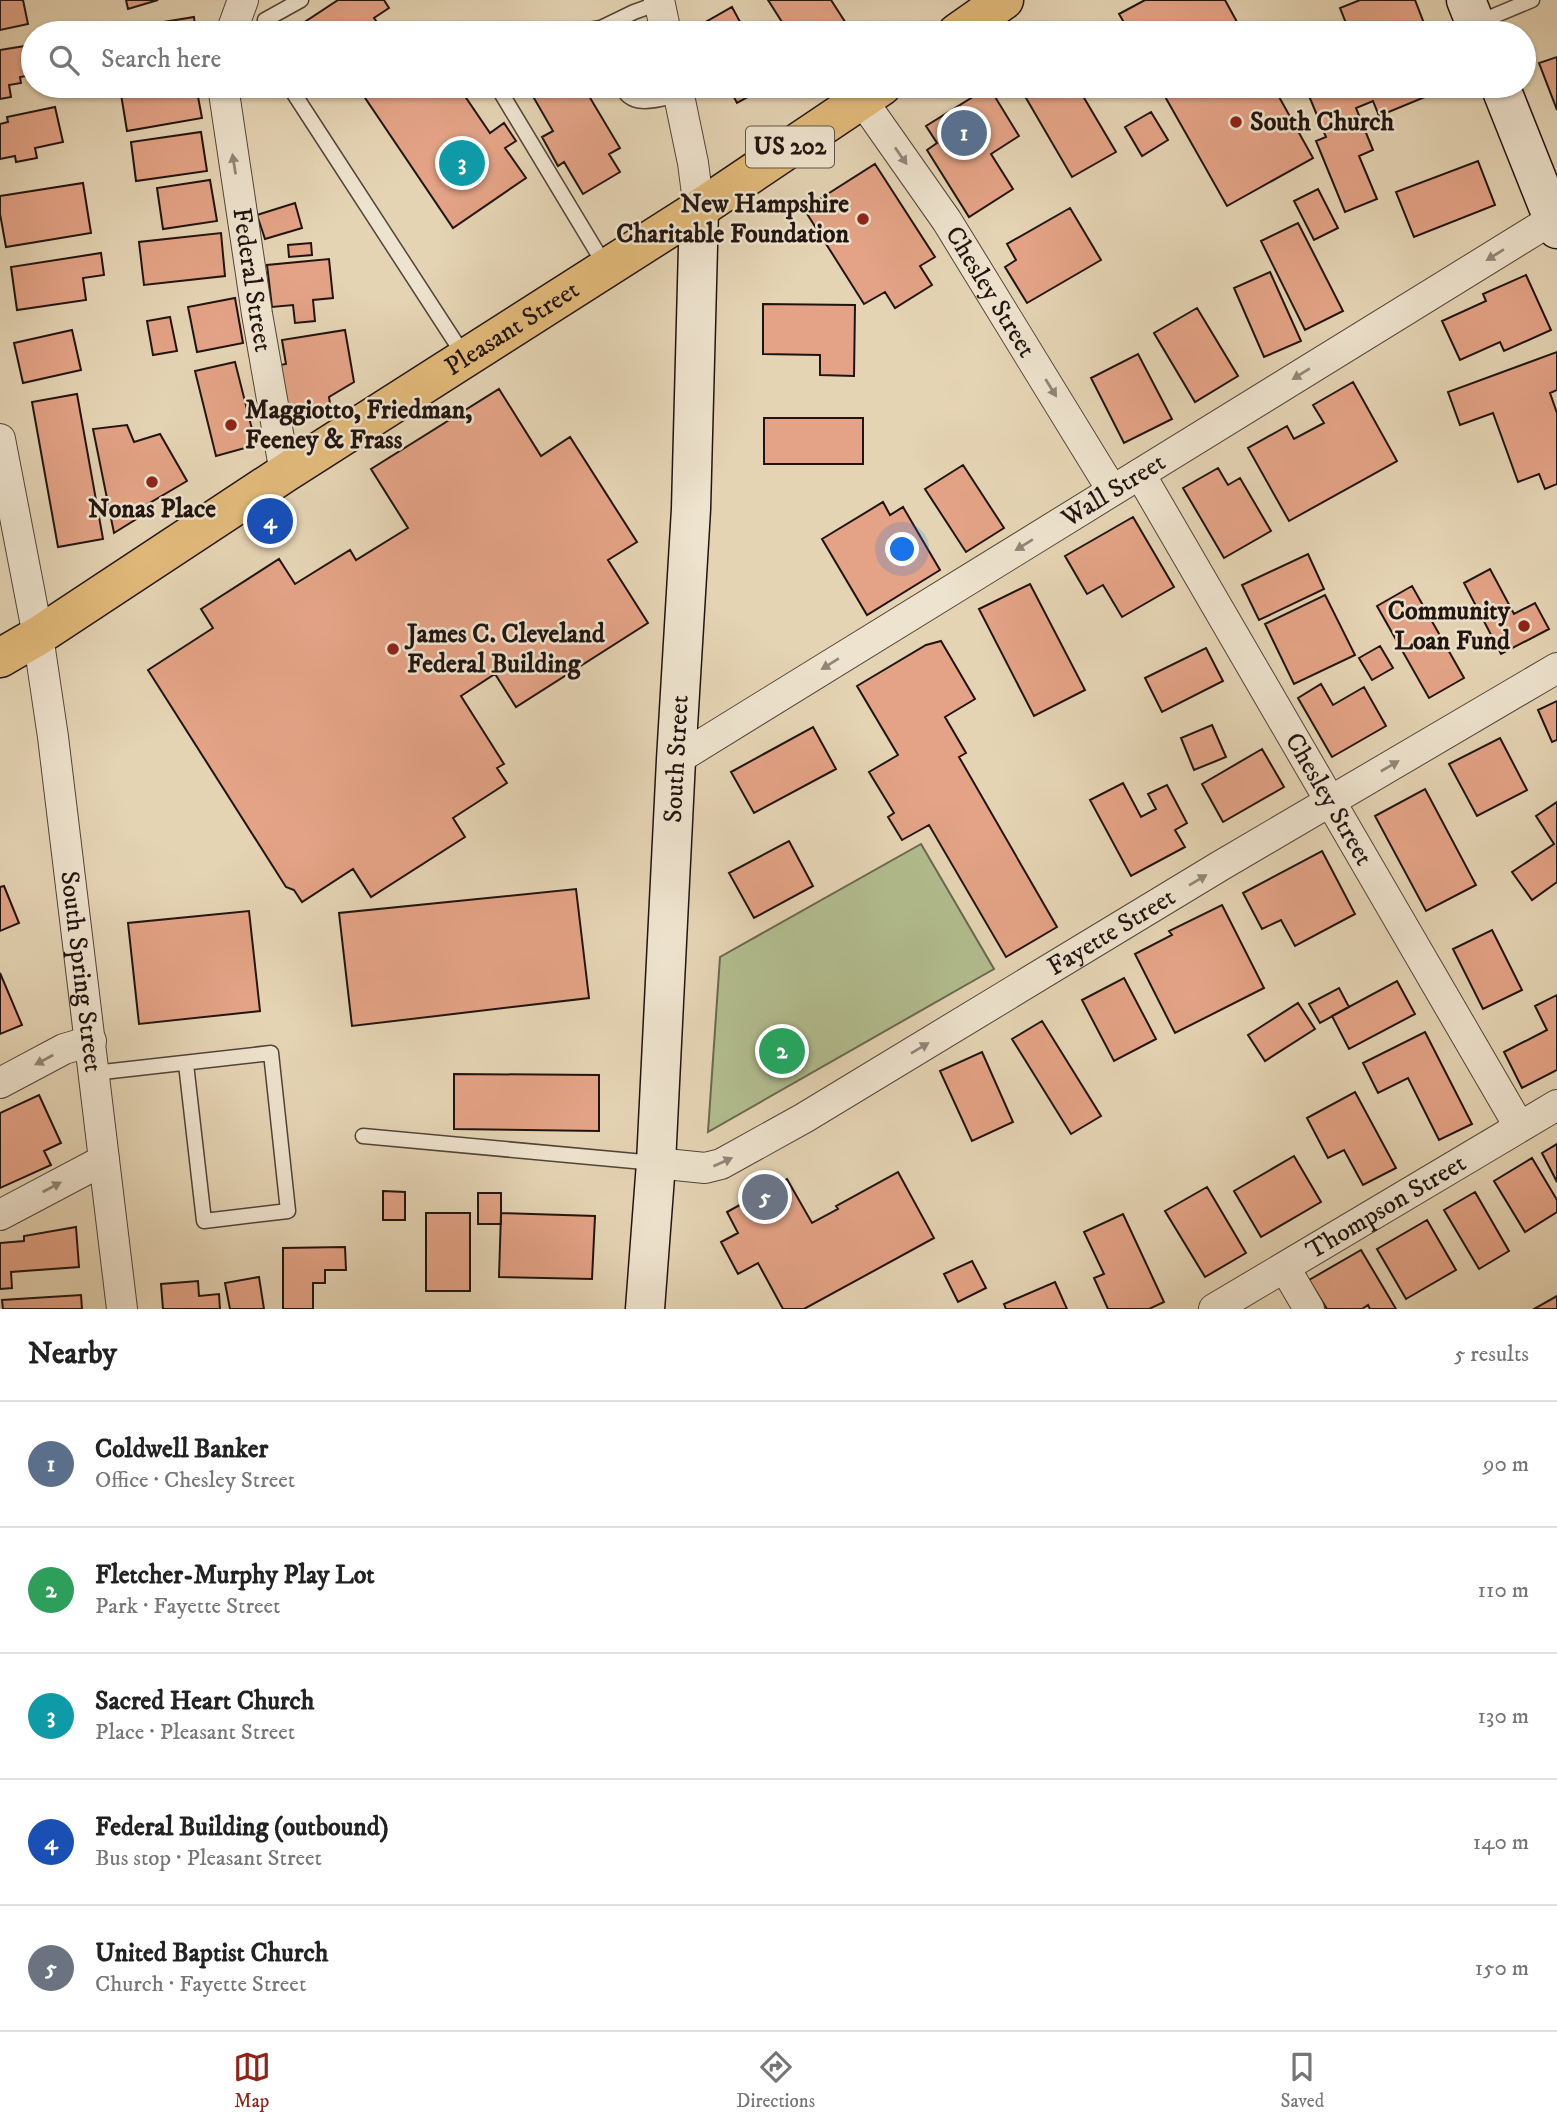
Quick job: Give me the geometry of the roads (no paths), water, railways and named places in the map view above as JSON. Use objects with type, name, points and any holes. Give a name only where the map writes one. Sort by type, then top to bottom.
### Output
[{"type":"main road","points":[[974,21],[1004,0]]},
{"type":"main road","name":"Pleasant Street","points":[[0,658],[699,209],[865,98]]},
{"type":"main road","points":[[1505,98],[1555,224]]},
{"type":"main road","name":"South Street","points":[[645,1309],[656,1163],[691,509],[699,209]]},
{"type":"street","points":[[235,21],[243,0]]},
{"type":"street","points":[[659,2],[663,21]]},
{"type":"street","name":"Federal Street","points":[[225,98],[257,314],[285,473]]},
{"type":"street","points":[[680,98],[699,209]]},
{"type":"street","name":"Chesley Street","points":[[875,98],[1112,490]]},
{"type":"street","name":"Wall Street","points":[[676,760],[1112,490],[1555,224]]},
{"type":"street","name":"South Spring Street","points":[[0,439],[38,636],[53,737],[122,1309]]},
{"type":"street","name":"Chesley Street","points":[[1140,474],[1520,1125]]},
{"type":"street","name":"Fayette Street","points":[[656,1163],[705,1168],[721,1164],[804,1118],[1331,800],[1557,668]]},
{"type":"street","points":[[0,1083],[64,1049],[91,1041]]},
{"type":"street","name":"Thompson Street","points":[[1214,1309],[1557,1105]]},
{"type":"street","points":[[0,1215],[104,1160]]},
{"type":"street","points":[[1284,1268],[1309,1309]]},
{"type":"lane","points":[[265,21],[301,0]]},
{"type":"lane","points":[[1474,19],[1532,0]]},
{"type":"lane","points":[[619,21],[659,2]]},
{"type":"lane","points":[[297,98],[466,358]]},
{"type":"lane","points":[[504,98],[606,268]]},
{"type":"lane","points":[[630,98],[640,101],[660,98]]},
{"type":"lane","points":[[94,1073],[271,1053],[288,1211],[204,1221],[186,1064]]},
{"type":"lane","points":[[363,1136],[656,1163]]},
{"type":"place","name":"South Church","points":[[1236,122]]},
{"type":"place","name":"Coldwell Banker","points":[[964,133]]},
{"type":"place","name":"Sacred Heart Church","points":[[462,163]]},
{"type":"place","name":"New Hampshire Charitable Foundation","points":[[863,219]]},
{"type":"place","name":"Maggiotto, Friedman, Feeney & Frass","points":[[231,425]]},
{"type":"place","name":"Nonas Place","points":[[152,482]]},
{"type":"place","name":"Federal Building (outbound)","points":[[270,521]]},
{"type":"place","name":"Community Loan Fund","points":[[1524,626]]},
{"type":"place","name":"James C. Cleveland Federal Building","points":[[393,649]]},
{"type":"place","name":"Fletcher-Murphy Play Lot","points":[[782,1051]]},
{"type":"place","name":"United Baptist Church","points":[[765,1197]]}]
